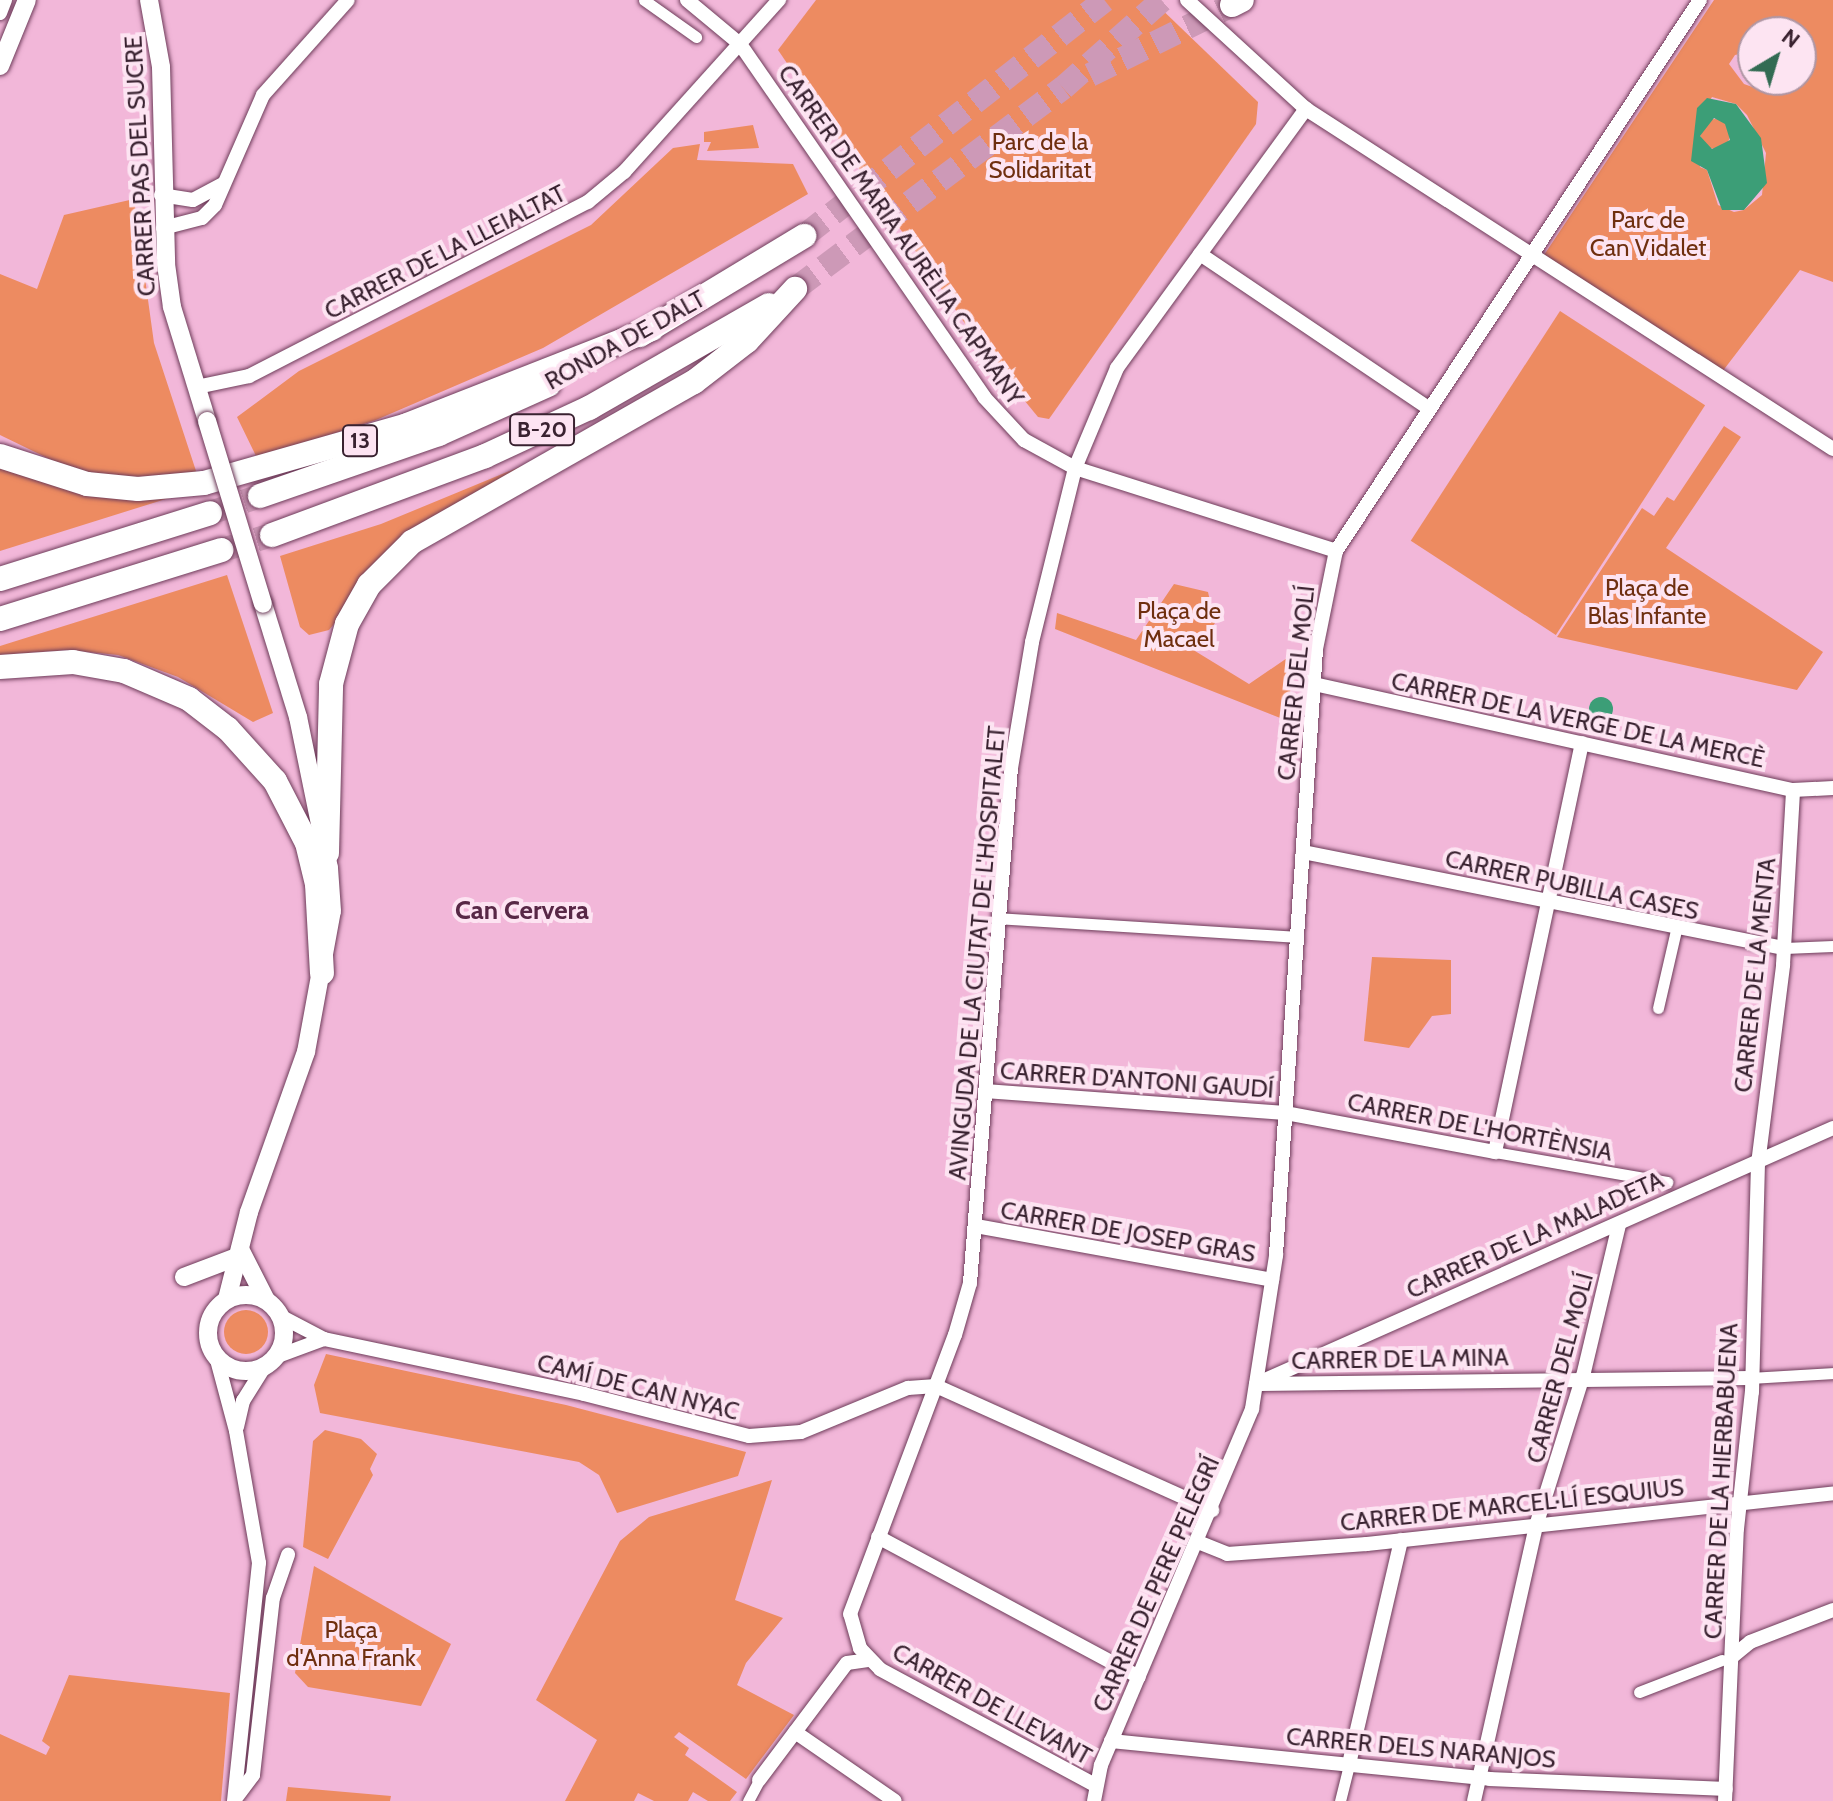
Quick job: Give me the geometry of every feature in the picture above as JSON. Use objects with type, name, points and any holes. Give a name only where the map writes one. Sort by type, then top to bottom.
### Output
[{"type":"highway","name":"RONDA DE DALT","points":[[260,496],[468,421],[652,329],[804,236]]},
{"type":"highway","name":"RONDA DE DALT","points":[[272,535],[471,461],[589,408],[795,289],[747,341],[694,382],[412,542],[369,585],[347,624],[333,673],[327,853]]},
{"type":"highway","name":"13","points":[[0,456],[87,484],[138,489],[204,483],[407,425],[652,329]]},
{"type":"highway","points":[[0,579],[210,513]]},
{"type":"highway","points":[[0,619],[222,550]]},
{"type":"highway","points":[[0,667],[73,662],[124,671],[189,699],[228,729],[275,781],[307,843],[317,884],[322,973]]},
{"type":"street","points":[[0,13],[5,0]]},
{"type":"street","points":[[0,66],[27,0]]},
{"type":"street","points":[[19,20],[37,0]]},
{"type":"street","name":"CARRER PAS DEL SUCRE","points":[[149,0],[161,67],[161,195],[172,307],[298,717],[327,853],[332,911],[306,1052],[237,1254],[227,1299]]},
{"type":"street","points":[[163,228],[202,218],[215,205],[263,95],[348,0]]},
{"type":"street","points":[[644,0],[696,37]]},
{"type":"street","name":"CARRER DE MARIA AURÈLIA CAPMANY","points":[[687,0],[740,44],[984,397],[1024,440],[1075,468],[1336,551]]},
{"type":"street","name":"CARRER DE LA LLEIALTAT","points":[[197,387],[245,378],[588,202],[624,172],[779,0]]},
{"type":"street","points":[[1187,0],[1306,109],[1833,449]]},
{"type":"street","name":"CARRER DEL MOLÍ","points":[[1256,1384],[1272,1280],[1321,611],[1336,551],[1427,407],[1700,0]]},
{"type":"street","name":"AVINGUDA DE LA CIUTAT DE L'HOSPITALET","points":[[868,1660],[850,1614],[963,1310],[976,1226],[997,918],[1016,732],[1044,586],[1075,468],[1117,368],[1306,109]]},
{"type":"street","points":[[161,195],[193,200],[223,184]]},
{"type":"street","points":[[1200,254],[1427,407]]},
{"type":"street","name":"CARRER DE LA VERGE DE LA MERCÈ","points":[[1314,684],[1793,790],[1833,788]]},
{"type":"street","points":[[1495,1152],[1582,743]]},
{"type":"street","name":"CARRER DE LA MENTA","points":[[1758,1164],[1784,948],[1793,790]]},
{"type":"street","name":"CARRER PUBILLA CASES","points":[[1303,852],[1676,930],[1784,948],[1833,946]]},
{"type":"street","points":[[997,918],[1297,937]]},
{"type":"street","points":[[1658,1008],[1676,930]]},
{"type":"street","name":"CARRER D'ANTONI GAUDÍ","points":[[985,1091],[1285,1113]]},
{"type":"street","name":"CARRER DE L'HORTÈNSIA","points":[[1285,1113],[1667,1182]]},
{"type":"street","name":"CARRER DE LA MALADETA","points":[[1256,1384],[1758,1164],[1833,1128]]},
{"type":"street","name":"CARRER DE LA HIERBABUENA","points":[[1726,1795],[1728,1658],[1751,1378],[1758,1164]]},
{"type":"street","name":"CARRER DEL MOLÍ","points":[[1474,1801],[1536,1526],[1583,1376],[1619,1225]]},
{"type":"street","name":"CARRER DE JOSEP GRAS","points":[[976,1226],[1272,1280]]},
{"type":"street","points":[[184,1277],[237,1254],[280,1316],[284,1335],[271,1362],[243,1401],[236,1431]]},
{"type":"street","points":[[234,1800],[259,1563],[236,1431],[207,1333],[213,1312],[227,1299],[248,1294],[266,1300]]},
{"type":"street","name":"CAMÍ DE CAN NYAC","points":[[280,1316],[324,1339],[584,1394],[749,1436],[801,1432],[908,1388],[936,1386]]},
{"type":"street","points":[[217,1360],[240,1371],[271,1362],[324,1339]]},
{"type":"street","name":"CARRER DE LA MINA","points":[[1256,1384],[1583,1376],[1751,1378],[1833,1373]]},
{"type":"street","name":"CARRER DE PERE PELEGRÍ","points":[[1094,1801],[1095,1785],[1111,1741],[1246,1433],[1256,1384]]},
{"type":"street","points":[[936,1386],[1212,1510]]},
{"type":"street","name":"CARRER DE MARCEL·LÍ ESQUIUS","points":[[1198,1542],[1227,1554],[1401,1540],[1833,1493]]},
{"type":"street","points":[[878,1537],[1139,1677]]},
{"type":"street","points":[[1340,1801],[1401,1540]]},
{"type":"street","points":[[234,1800],[253,1775],[276,1582],[285,1560],[259,1563]]},
{"type":"street","points":[[258,1583],[276,1582]]},
{"type":"street","points":[[1639,1692],[1728,1658],[1750,1642],[1833,1610]]},
{"type":"street","points":[[748,1801],[759,1780],[847,1663],[868,1660]]},
{"type":"street","name":"CARRER DE LLEVANT","points":[[868,1660],[1095,1785]]},
{"type":"street","points":[[795,1732],[895,1801]]},
{"type":"street","name":"CARRER DELS NARANJOS","points":[[1111,1741],[1480,1777],[1726,1795]]},
{"type":"green space","name":"Parc de la Solidaritat","points":[[816,0],[1152,0],[1258,102],[1256,124],[1049,419],[1038,417],[983,350],[778,50]]},
{"type":"green space","name":"Parc de Can Vidalet","points":[[1714,0],[1833,0],[1833,282],[1800,270],[1722,372],[1544,255]],"holes":[[[1712,97],[1736,104],[1747,115],[1766,153],[1762,195],[1744,210],[1734,212],[1718,205],[1707,170],[1700,167],[1696,122]]]},
{"type":"green space","name":"Parc de Can Vidalet","points":[[1715,119],[1725,124],[1730,134],[1725,144],[1715,149],[1705,144],[1700,134],[1705,124]]},
{"type":"green space","points":[[753,125],[759,148],[707,151],[711,142],[704,142],[704,132]]},
{"type":"green space","points":[[700,144],[697,160],[793,164],[808,194],[543,348],[376,420],[257,458],[237,417],[299,371],[591,225],[673,148]]},
{"type":"green space","points":[[134,199],[154,343],[197,474],[146,482],[72,470],[0,435],[0,274],[37,289],[64,215]]},
{"type":"green space","points":[[1560,311],[1705,405],[1556,635],[1411,541]]},
{"type":"green space","name":"Plaça de Blas Infante","points":[[1724,426],[1741,437],[1666,548],[1823,652],[1797,690],[1557,637],[1642,508],[1654,516],[1667,497],[1674,501]]},
{"type":"green space","points":[[0,457],[99,494],[169,498],[0,551]]},
{"type":"green space","points":[[529,463],[411,531],[329,630],[309,635],[300,627],[280,556],[381,524]]},
{"type":"green space","points":[[227,575],[273,713],[253,722],[178,677],[118,655],[68,650],[0,655],[0,646]]},
{"type":"green space","name":"Plaça de Macael","points":[[1174,584],[1208,592],[1215,623],[1195,651],[1249,684],[1293,654],[1288,721],[1055,629],[1057,613],[1136,640]]},
{"type":"green space","points":[[1372,957],[1451,960],[1451,1014],[1432,1016],[1409,1048],[1364,1041]]},
{"type":"green space","points":[[246,1310],[261,1317],[268,1332],[261,1347],[246,1354],[231,1347],[224,1332],[231,1317]]},
{"type":"green space","points":[[326,1354],[566,1405],[746,1452],[738,1476],[617,1513],[599,1475],[579,1462],[320,1413],[314,1385]]},
{"type":"green space","points":[[325,1430],[361,1439],[377,1454],[370,1469],[373,1475],[328,1559],[303,1547],[313,1441]]},
{"type":"green space","points":[[772,1480],[735,1600],[783,1618],[746,1663],[737,1685],[794,1715],[746,1779],[679,1732],[674,1737],[689,1748],[685,1755],[737,1792],[730,1801],[708,1801],[693,1792],[688,1801],[654,1801],[638,1793],[634,1801],[565,1801],[597,1740],[536,1700],[620,1541],[649,1517]]},
{"type":"green space","name":"Plaça d'Anna Frank","points":[[314,1566],[451,1644],[421,1706],[308,1687],[295,1673]]},
{"type":"green space","points":[[69,1675],[230,1693],[221,1801],[0,1801],[0,1734],[46,1755],[50,1747],[42,1741]]},
{"type":"green space","points":[[288,1787],[391,1796],[390,1801],[286,1801]]},
{"type":"shaded area","points":[[1707,98],[1736,104],[1761,138],[1767,183],[1744,210],[1722,210],[1707,170],[1691,161],[1697,108]],"holes":[[[1714,118],[1725,124],[1730,140],[1712,149],[1700,136]]]},
{"type":"shaded area","points":[[1601,697],[1610,700],[1613,709],[1610,718],[1601,721],[1592,718],[1589,709],[1592,700]]},
{"type":"tunnel","points":[[804,236],[1105,0]]},
{"type":"tunnel","points":[[795,289],[1063,88],[1162,0]]},
{"type":"tunnel","points":[[1090,75],[1232,5]]},
{"type":"tunnel","points":[[210,513],[260,496]]},
{"type":"tunnel","points":[[222,550],[272,535]]},
{"type":"district","name":"Can Cervera","points":[[522,911]]}]
